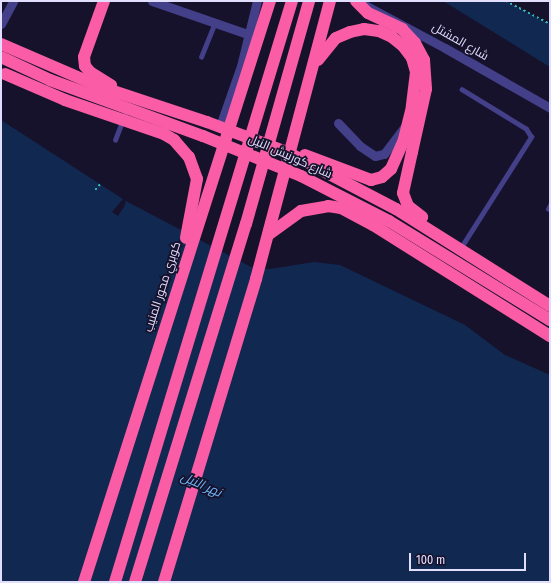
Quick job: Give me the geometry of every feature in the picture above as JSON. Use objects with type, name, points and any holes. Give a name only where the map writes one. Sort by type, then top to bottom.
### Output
[{"type":"highway","points":[[104,1],[88,43],[84,57],[85,66],[90,72],[129,102]]},
{"type":"highway","name":"كوبري محور المنيب","points":[[84,582],[270,1]]},
{"type":"highway","points":[[115,582],[292,1]]},
{"type":"highway","points":[[135,582],[246,224],[309,1]]},
{"type":"highway","points":[[164,582],[268,235],[330,1]]},
{"type":"highway","points":[[356,1],[368,13],[402,29],[415,43],[424,60],[426,89],[403,187],[405,200],[413,211],[449,236],[459,248]]},
{"type":"highway","points":[[289,153],[316,158],[360,178],[371,180],[382,177],[391,169],[404,140],[412,106],[416,72],[407,52],[392,37],[378,31],[364,30],[350,32],[336,38],[318,60],[306,87]]},
{"type":"highway","name":"شارع كورنيش النيل","points":[[1,44],[129,102],[253,155],[348,199],[433,247],[550,320]]},
{"type":"highway","name":"شارع كورنيش النيل","points":[[1,57],[50,80],[220,126],[289,153],[391,206],[550,306]]},
{"type":"highway","points":[[3,72],[80,106],[164,134],[182,148],[189,157],[197,179],[187,232],[186,260]]},
{"type":"highway","points":[[268,235],[301,211],[321,206],[341,208],[373,225],[550,336]]},
{"type":"street","points":[[2,20],[13,1]]},
{"type":"street","points":[[152,1],[250,35]]},
{"type":"street","points":[[220,126],[250,35],[257,1]]},
{"type":"street","name":"شارع المشتل","points":[[356,1],[405,25],[550,108]]},
{"type":"street","points":[[338,123],[360,146],[375,156],[384,154],[403,131],[417,89],[415,59],[400,37],[405,25]]},
{"type":"lane","points":[[201,57],[215,23]]},
{"type":"lane","points":[[459,248],[531,137],[526,129],[462,90]]},
{"type":"lane","points":[[115,140],[129,102]]},
{"type":"path","points":[[506,1],[550,24]]},
{"type":"path","points":[[95,190],[100,184]]},
{"type":"water","points":[[443,1],[506,1],[550,24],[550,67]]},
{"type":"water","name":"نهر النيل","points":[[1,120],[126,201],[253,268],[270,269],[314,262],[340,265],[465,325],[505,355],[550,375],[550,582],[1,582]]},
{"type":"pier","points":[[123,199],[126,201],[118,216],[112,212]]}]
